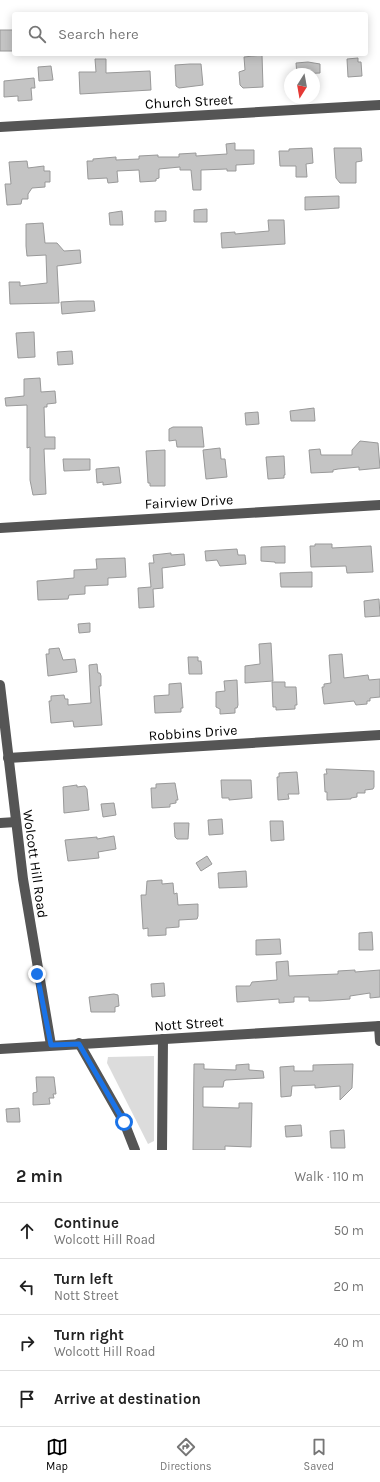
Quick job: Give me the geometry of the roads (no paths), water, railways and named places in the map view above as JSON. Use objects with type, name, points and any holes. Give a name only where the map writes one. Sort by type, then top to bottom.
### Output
[{"type":"street","name":"Church Street","points":[[0,127],[380,104]]},
{"type":"street","name":"Fairview Drive","points":[[0,528],[380,505]]},
{"type":"street","name":"Wolcott Hill Road","points":[[0,685],[31,935],[51,1045]]},
{"type":"street","name":"Robbins Drive","points":[[8,758],[380,735]]},
{"type":"street","points":[[0,823],[16,822]]},
{"type":"street","points":[[380,1026],[380,1041]]},
{"type":"street","name":"Nott Street","points":[[0,1049],[380,1026]]},
{"type":"street","points":[[162,1150],[163,1039]]},
{"type":"street","points":[[79,1044],[124,1122],[135,1150]]}]
